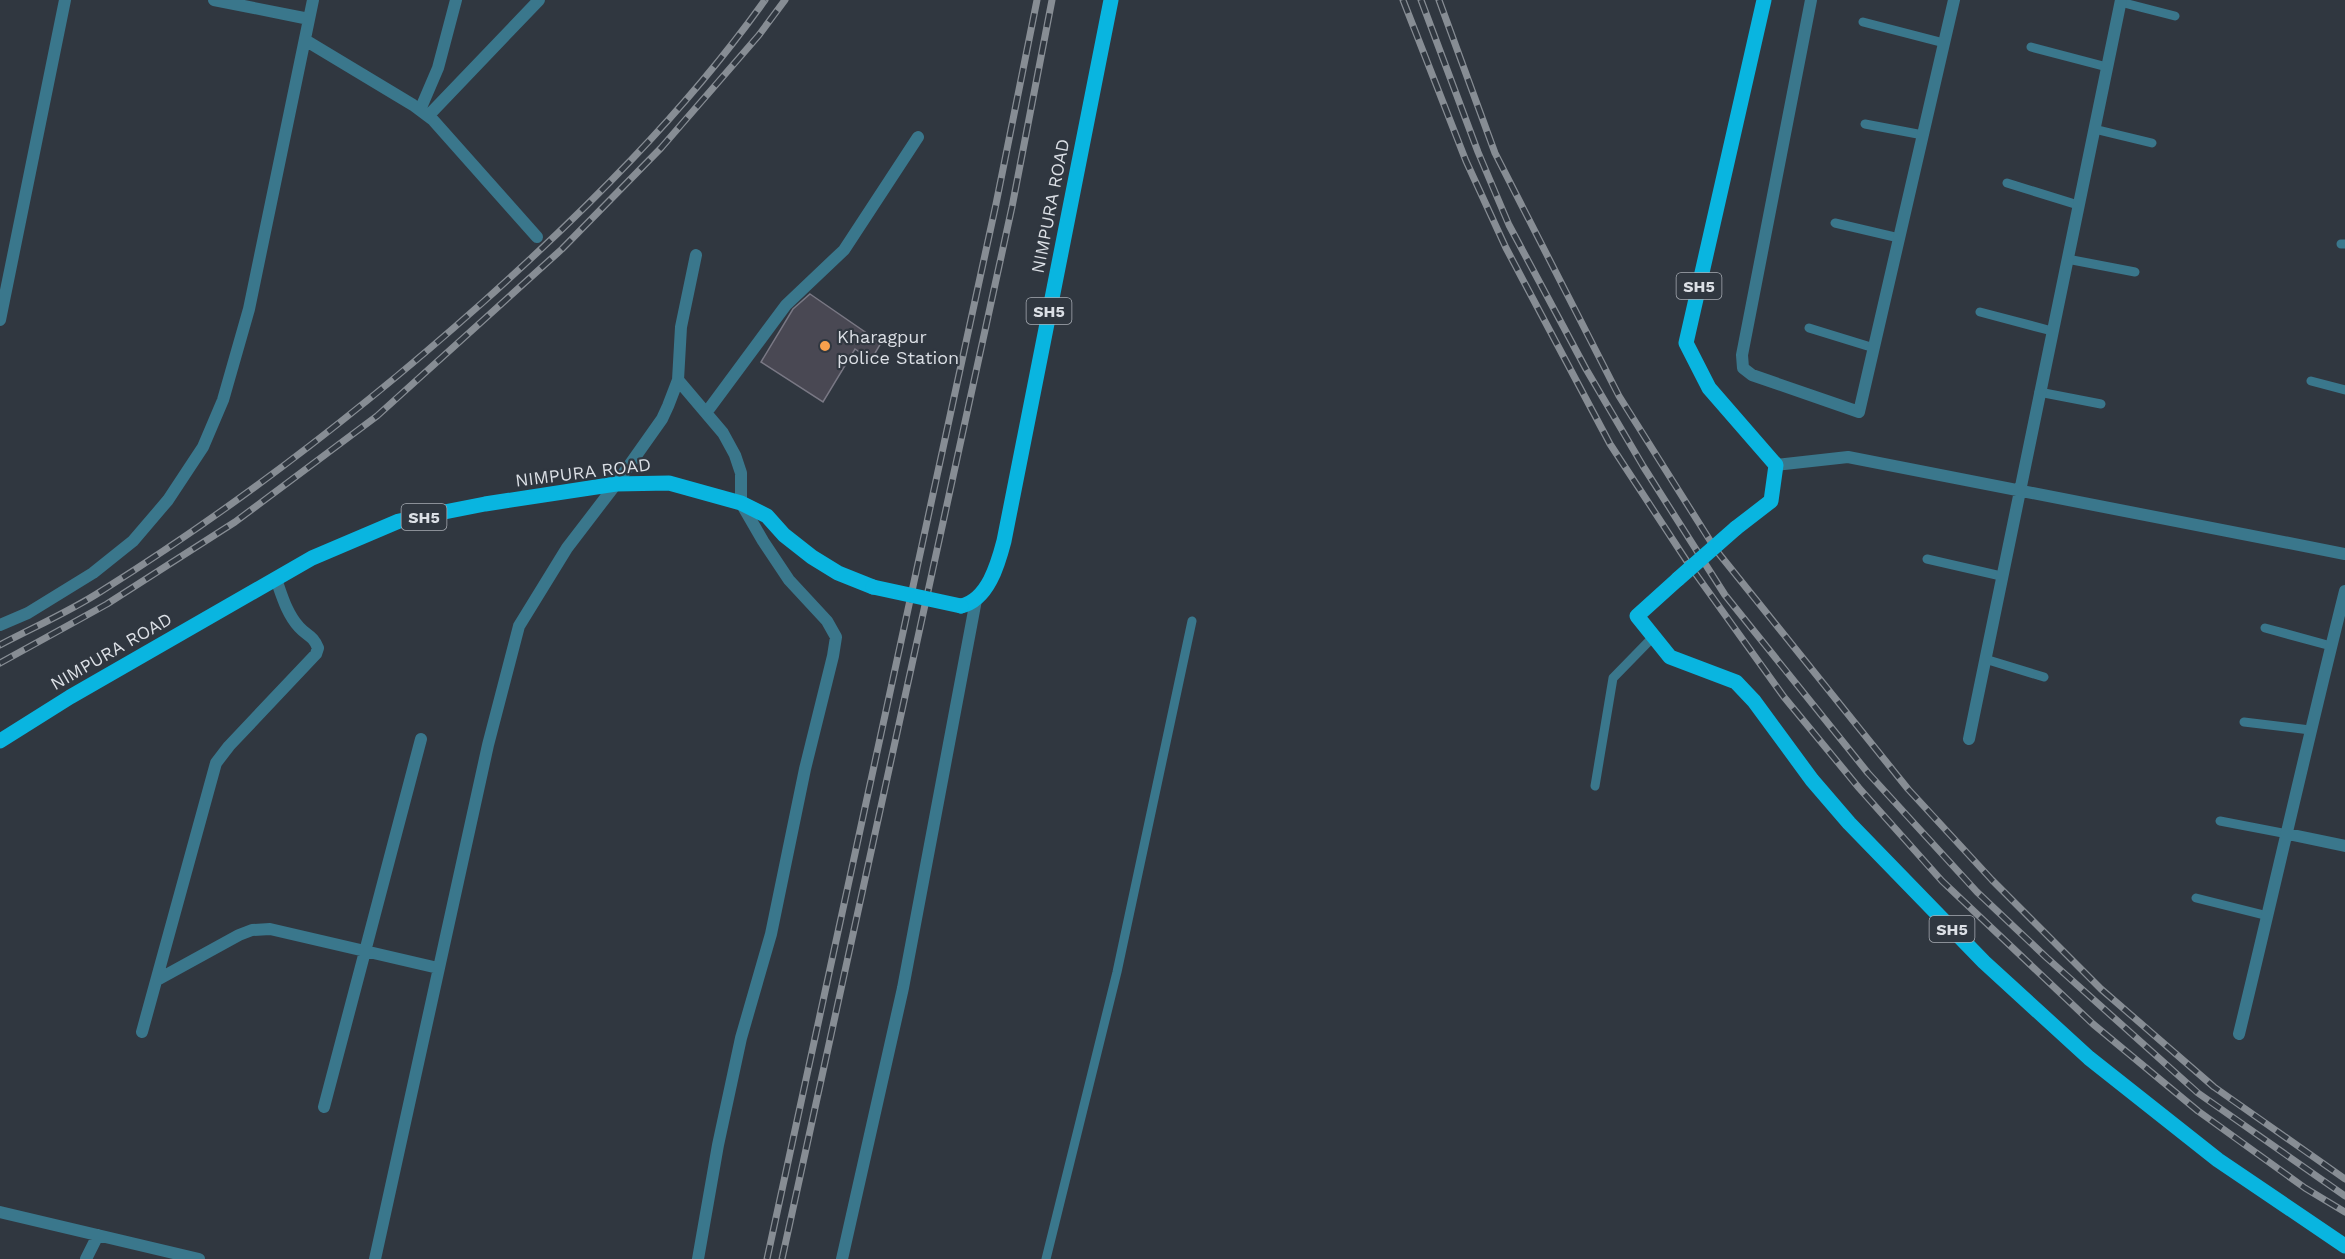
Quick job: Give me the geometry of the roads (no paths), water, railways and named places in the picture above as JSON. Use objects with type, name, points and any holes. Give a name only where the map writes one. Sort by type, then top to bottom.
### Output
[{"type":"main road","name":"NIMPURA ROAD","points":[[0,741],[70,697],[312,558],[399,521],[485,504],[616,484],[669,483],[741,503],[767,516],[784,535],[812,557],[838,573],[873,587],[961,606],[976,600],[984,591],[999,560],[1004,540],[1111,0]]},
{"type":"main road","name":"SH5","points":[[1764,0],[1686,343],[1709,388],[1776,465],[1771,501],[1736,528],[1637,616],[1670,657],[1736,682],[1754,701],[1812,780],[1849,823],[1984,962],[2090,1058],[2218,1160],[2345,1246]]},
{"type":"street","points":[[0,320],[2,296],[65,0]]},
{"type":"street","points":[[214,0],[309,20]]},
{"type":"street","points":[[0,625],[28,613],[84,578],[133,541],[168,500],[203,447],[223,400],[249,309],[313,0]]},
{"type":"street","points":[[424,113],[456,0]]},
{"type":"street","points":[[424,113],[539,0]]},
{"type":"street","points":[[1811,0],[1742,355],[1743,368],[1752,375],[1859,412],[1954,0]]},
{"type":"street","points":[[1969,739],[2120,1]]},
{"type":"street","points":[[305,40],[424,113],[537,237]]},
{"type":"street","points":[[706,413],[786,305],[844,250],[918,137]]},
{"type":"street","points":[[375,1259],[488,745],[519,626],[567,548],[616,484],[662,418],[678,380],[681,327],[696,255]]},
{"type":"street","points":[[678,380],[723,433],[735,455],[741,472],[741,503],[763,541],[789,580],[827,621],[836,637],[805,769],[771,934],[739,1049],[718,1145],[698,1259]]},
{"type":"street","points":[[1776,465],[1848,457],[2345,554]]},
{"type":"street","points":[[142,1032],[216,763],[229,746],[316,654],[318,648],[314,639],[299,628],[288,613],[276,579]]},
{"type":"street","points":[[2239,1034],[2345,591]]},
{"type":"street","points":[[842,1259],[903,988],[976,600]]},
{"type":"street","points":[[324,1107],[421,739]]},
{"type":"street","points":[[2288,834],[2345,846]]},
{"type":"street","points":[[157,980],[252,930],[270,929],[438,968]]},
{"type":"street","points":[[0,1212],[200,1259]]},
{"type":"street","points":[[86,1259],[98,1235]]},
{"type":"lane","points":[[2120,1],[2175,16]]},
{"type":"lane","points":[[1863,22],[1944,43]]},
{"type":"lane","points":[[2031,48],[2107,67]]},
{"type":"lane","points":[[1865,124],[1923,135]]},
{"type":"lane","points":[[2094,129],[2152,143]]},
{"type":"lane","points":[[2007,183],[2078,205]]},
{"type":"lane","points":[[1835,223],[1899,238]]},
{"type":"lane","points":[[2067,259],[2135,272]]},
{"type":"lane","points":[[1980,312],[2052,331]]},
{"type":"lane","points":[[1809,328],[1874,348]]},
{"type":"lane","points":[[2311,381],[2345,390]]},
{"type":"lane","points":[[2039,392],[2101,404]]},
{"type":"lane","points":[[1927,559],[2001,576]]},
{"type":"lane","points":[[1046,1259],[1117,972],[1192,621]]},
{"type":"lane","points":[[2265,628],[2331,646]]},
{"type":"lane","points":[[1595,786],[1613,678],[1654,636]]},
{"type":"lane","points":[[1985,659],[2044,677]]},
{"type":"lane","points":[[2244,722],[2310,730]]},
{"type":"lane","points":[[2220,821],[2288,834]]},
{"type":"lane","points":[[2196,898],[2268,916]]},
{"type":"railway","points":[[0,645],[91,598],[153,558],[251,490],[392,380],[482,303],[596,196],[702,82],[765,0]]},
{"type":"railway","points":[[0,663],[107,604],[235,522],[377,416],[562,249],[661,148],[759,35],[785,0]]},
{"type":"railway","points":[[767,1259],[996,204],[1037,0]]},
{"type":"railway","points":[[782,1259],[1012,207],[1052,0]]},
{"type":"railway","points":[[1403,0],[1466,161],[1506,248],[1610,444],[1690,566],[1784,697],[1859,788],[1942,881],[2093,1024],[2198,1111],[2305,1188],[2345,1212]]},
{"type":"railway","points":[[1421,0],[1478,152],[1509,225],[1586,369],[1643,466],[1725,595],[1868,773],[1977,892],[2198,1093],[2345,1196]]},
{"type":"railway","points":[[1439,0],[1495,153],[1619,396],[1716,550],[1908,789],[1992,880],[2101,989],[2214,1087],[2345,1179]]},
{"type":"place","name":"Kharagpur police Station","points":[[825,346]]}]
